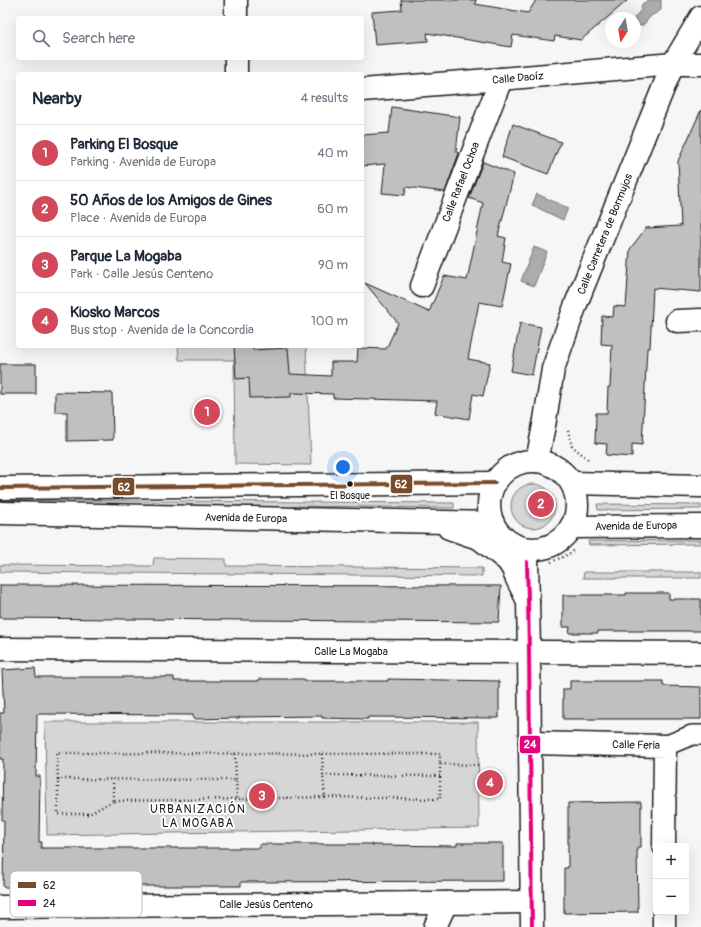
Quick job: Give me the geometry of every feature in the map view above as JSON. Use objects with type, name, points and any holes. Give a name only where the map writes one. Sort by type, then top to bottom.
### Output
[{"type":"street","points":[[236,0],[236,16]]},
{"type":"street","name":"Calle Carretera de Bormujos","points":[[537,462],[553,369],[576,304],[674,64],[701,17]]},
{"type":"street","points":[[236,60],[236,72]]},
{"type":"street","name":"Calle Daoíz","points":[[364,90],[674,64],[701,64]]},
{"type":"street","name":"Calle Rafael Ochoa","points":[[422,286],[501,79]]},
{"type":"street","points":[[677,321],[701,320]]},
{"type":"street","points":[[524,462],[537,462],[551,465],[563,473],[572,483],[576,494],[576,517],[571,528],[563,537],[553,544],[541,548],[529,549],[518,546],[507,540],[499,533],[493,522],[490,510],[490,496],[495,483],[513,466],[524,462]]},
{"type":"street","points":[[0,488],[495,483]]},
{"type":"street","points":[[572,483],[701,486]]},
{"type":"street","name":"Avenida de Europa","points":[[0,514],[493,522]]},
{"type":"street","points":[[433,521],[479,538],[508,561],[513,568],[528,601]]},
{"type":"street","name":"Avenida de Europa","points":[[571,528],[701,526]]},
{"type":"street","points":[[529,549],[527,562],[530,652],[532,927]]},
{"type":"street","name":"Calle La Mogaba","points":[[0,649],[701,653]]},
{"type":"street","points":[[665,746],[692,735],[701,735]]},
{"type":"street","name":"Calle Feria","points":[[530,743],[665,746],[664,843]]},
{"type":"street","name":"Calle Jesús Centeno","points":[[142,906],[531,902]]},
{"type":"street","points":[[435,927],[446,903]]},
{"type":"street","name":"Calle Jesús Centeno","points":[[0,907],[10,907]]},
{"type":"street","points":[[664,915],[664,927]]},
{"type":"path","points":[[566,424],[572,446],[590,461]]},
{"type":"path","points":[[57,753],[322,754],[440,754],[440,799],[325,797],[113,801],[89,814],[58,814],[57,753]]},
{"type":"path","points":[[235,754],[237,799]]},
{"type":"path","points":[[322,754],[325,797]]},
{"type":"path","points":[[440,764],[478,765]]},
{"type":"path","points":[[323,775],[440,776]]},
{"type":"path","points":[[58,779],[236,780]]},
{"type":"path","points":[[113,779],[113,801]]},
{"type":"shaded area","points":[[649,0],[661,0],[661,10],[651,16],[641,25],[641,12],[639,12],[642,4]]},
{"type":"shaded area","points":[[537,194],[568,208],[563,220],[532,205]]},
{"type":"shaded area","points":[[534,247],[547,252],[534,286],[521,281]]},
{"type":"shaded area","points":[[178,348],[306,348],[311,465],[235,464],[234,360],[179,360]]},
{"type":"shaded area","points":[[529,484],[537,484],[549,490],[555,502],[555,510],[549,522],[537,528],[529,528],[517,522],[511,510],[511,502],[517,490]]},
{"type":"shaded area","points":[[0,500],[454,503],[454,508],[298,506],[268,511],[0,505]]},
{"type":"shaded area","points":[[597,504],[701,505],[701,509],[598,510]]},
{"type":"shaded area","points":[[701,540],[701,544],[589,545],[588,541]]},
{"type":"shaded area","points":[[154,558],[226,559],[226,566],[482,568],[482,576],[0,572],[0,565],[153,566]]},
{"type":"shaded area","points":[[584,572],[701,572],[701,578],[583,578]]},
{"type":"shaded area","points":[[45,722],[478,722],[479,828],[47,835]]},
{"type":"building","points":[[401,0],[476,0],[475,4],[528,13],[536,0],[628,0],[614,12],[605,12],[605,20],[581,40],[555,36],[554,41],[513,35],[511,47],[427,33],[428,41],[375,45],[372,12],[402,10]]},
{"type":"building","points":[[392,107],[460,117],[456,152],[459,153],[445,192],[406,187],[405,195],[382,193],[385,164],[364,166],[364,135],[389,133]]},
{"type":"building","points":[[701,110],[701,292],[653,288],[650,348],[647,348],[642,445],[632,444],[632,457],[606,455],[607,444],[595,443],[596,413],[607,413],[608,387],[610,387],[612,345],[601,344],[602,316],[613,317],[614,306],[626,307],[630,249],[646,228],[681,226],[678,161]]},
{"type":"building","points":[[513,124],[561,142],[548,174],[502,157]]},
{"type":"building","points":[[483,162],[514,174],[498,236],[506,238],[502,262],[511,264],[502,306],[479,302],[468,359],[490,363],[483,396],[473,394],[469,419],[435,413],[437,401],[333,398],[333,394],[291,393],[291,397],[250,398],[249,378],[236,379],[234,348],[252,348],[253,350],[288,348],[290,374],[331,376],[331,362],[357,362],[358,348],[386,349],[398,323],[365,283],[429,312],[444,276],[467,280],[483,203],[469,198]]},
{"type":"building","points":[[520,323],[541,327],[532,375],[511,371]]},
{"type":"building","points":[[0,364],[36,364],[36,394],[0,394]]},
{"type":"building","points":[[55,392],[112,393],[113,440],[67,441],[67,412],[55,412]]},
{"type":"building","points":[[0,585],[501,586],[499,622],[0,618]]},
{"type":"building","points":[[626,593],[669,593],[669,599],[701,599],[701,631],[598,631],[598,633],[569,633],[570,627],[563,627],[563,595],[626,595]]},
{"type":"building","points":[[35,668],[36,677],[174,677],[174,681],[259,681],[259,679],[304,679],[304,681],[388,681],[388,679],[499,681],[499,718],[368,717],[368,719],[322,718],[322,716],[193,719],[193,715],[37,714],[36,776],[40,776],[39,842],[42,842],[41,848],[260,848],[260,844],[457,846],[457,843],[503,843],[503,881],[241,882],[241,886],[142,886],[142,871],[10,871],[10,887],[3,887],[3,759],[0,759],[0,713],[4,713],[2,670]]},
{"type":"building","points":[[570,681],[663,681],[663,686],[701,687],[701,719],[563,719],[563,689],[570,689]]},
{"type":"building","points":[[641,802],[641,847],[637,847],[638,912],[564,913],[564,868],[568,868],[568,803]]},
{"type":"transit line","name":"62","points":[[0,488],[495,483]]},
{"type":"transit line","name":"24","points":[[527,562],[532,927]]},
{"type":"place","name":"Parking El Bosque","points":[[207,412]]},
{"type":"place","name":"El Bosque","points":[[350,484]]},
{"type":"place","name":"50 Años de los Amigos de Gines","points":[[541,504]]},
{"type":"place","name":"Kiosko Marcos","points":[[490,783]]},
{"type":"place","name":"Parque La Mogaba","points":[[262,796]]},
{"type":"district","name":"URBANIZACIÓN LA MOGABA","points":[[198,816]]}]
